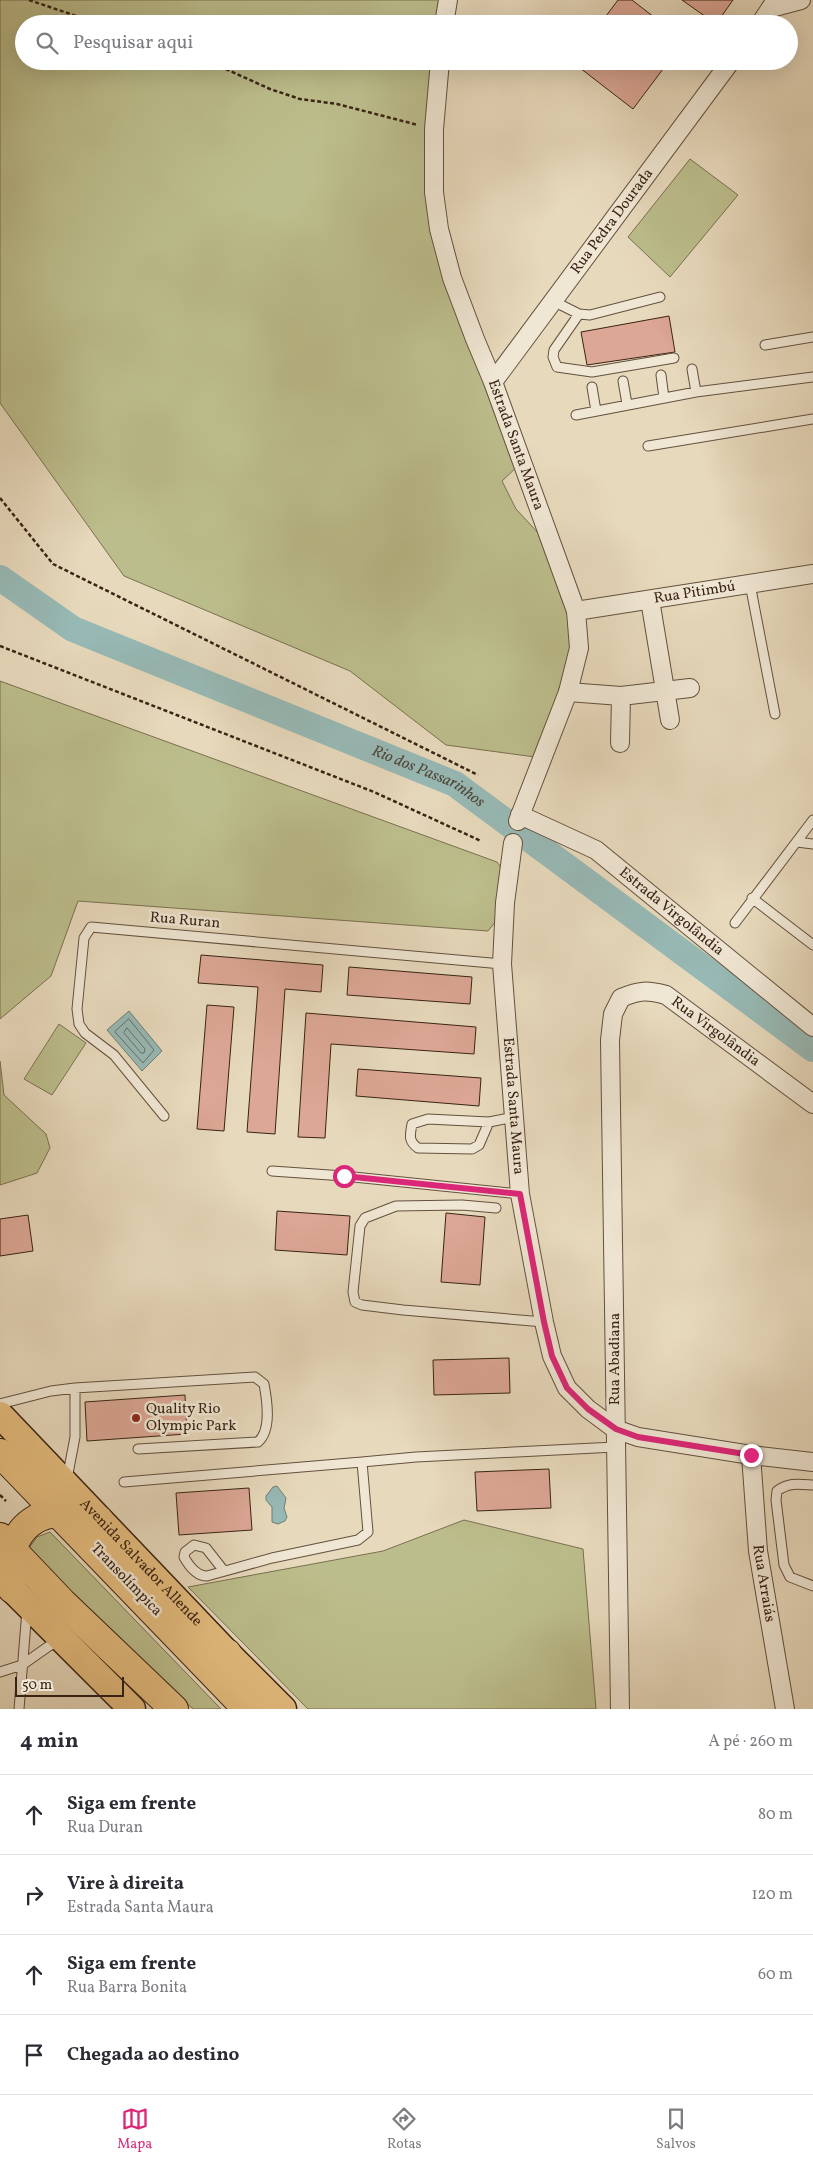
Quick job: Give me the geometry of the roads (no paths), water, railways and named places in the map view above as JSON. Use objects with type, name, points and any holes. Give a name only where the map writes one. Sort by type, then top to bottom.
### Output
[{"type":"highway","name":"Avenida Salvador Allende","points":[[0,1453],[48,1515],[247,1709]]},
{"type":"highway","points":[[13,1590],[9,1567],[12,1540],[25,1526],[48,1515],[78,1514],[100,1520]]},
{"type":"highway","points":[[12,1540],[62,1602],[177,1706]]},
{"type":"highway","points":[[227,1653],[246,1686],[269,1709]]},
{"type":"main road","name":"Avenida Salvador Allende","points":[[0,1415],[227,1653],[283,1709]]},
{"type":"main road","points":[[13,1590],[132,1709]]},
{"type":"street","points":[[446,15],[448,0]]},
{"type":"street","points":[[766,15],[774,4],[801,0]]},
{"type":"street","name":"Estrada Santa Maura","points":[[439,70],[434,129],[434,192],[439,229],[452,278],[474,339],[493,382],[576,611],[579,648],[568,692],[519,818]]},
{"type":"street","name":"Rua Pedra Dourada","points":[[493,382],[724,70]]},
{"type":"street","name":"Rua Pitimbú","points":[[576,611],[813,574]]},
{"type":"street","points":[[650,600],[670,720]]},
{"type":"street","points":[[568,692],[621,696],[690,688]]},
{"type":"street","points":[[620,743],[621,696]]},
{"type":"street","name":"Estrada Virgolândia","points":[[519,818],[596,850],[813,1027]]},
{"type":"street","name":"Estrada Santa Maura","points":[[513,843],[505,903],[502,964],[520,1194],[552,1356],[567,1388],[588,1409],[616,1429],[638,1437],[751,1455],[813,1462]]},
{"type":"street","name":"Rua Virgolândia","points":[[610,1040],[613,1014],[621,998],[634,992],[649,990],[666,995],[813,1104]]},
{"type":"street","name":"Rua Abadiana","points":[[610,1040],[620,1709]]},
{"type":"street","name":"Rua Arraiás","points":[[751,1455],[758,1551],[785,1709]]},
{"type":"lane","points":[[553,301],[579,314],[590,315],[660,297]]},
{"type":"lane","points":[[579,314],[554,350],[553,358],[557,367],[592,372],[674,358]]},
{"type":"lane","points":[[765,345],[813,338]]},
{"type":"lane","points":[[692,369],[696,392]]},
{"type":"lane","points":[[661,375],[664,398]]},
{"type":"lane","points":[[576,415],[696,392],[813,378]]},
{"type":"lane","points":[[623,381],[627,404]]},
{"type":"lane","points":[[592,387],[596,411]]},
{"type":"lane","points":[[648,446],[813,419]]},
{"type":"lane","points":[[750,584],[776,714]]},
{"type":"lane","points":[[735,923],[752,898],[813,820]]},
{"type":"lane","points":[[797,842],[813,844]]},
{"type":"lane","points":[[752,898],[813,944]]},
{"type":"lane","name":"Rua Ruran","points":[[164,1116],[114,1055],[84,1033],[79,1024],[77,1009],[84,938],[91,926],[502,964]]},
{"type":"lane","points":[[489,1122],[480,1145],[472,1149],[418,1148],[411,1143],[409,1138],[412,1124],[428,1119],[489,1122],[514,1117]]},
{"type":"lane","points":[[272,1171],[344,1176],[520,1194]]},
{"type":"lane","points":[[496,1208],[462,1205],[396,1206],[365,1218],[360,1226],[353,1292],[355,1302],[362,1305],[403,1310],[544,1322]]},
{"type":"lane","points":[[0,1404],[51,1391],[75,1388],[255,1377],[264,1384],[267,1420],[266,1434],[258,1442],[138,1449]]},
{"type":"lane","points":[[66,1484],[75,1438],[75,1388]]},
{"type":"lane","points":[[124,1482],[416,1457],[615,1447]]},
{"type":"lane","points":[[224,1571],[272,1558],[358,1540],[364,1536],[368,1532],[362,1462]]},
{"type":"lane","points":[[813,1485],[784,1485],[778,1491],[776,1500],[784,1566],[790,1577],[813,1586]]},
{"type":"lane","points":[[13,1590],[22,1665],[18,1709]]},
{"type":"lane","points":[[102,1626],[177,1706]]},
{"type":"lane","points":[[0,1672],[22,1665],[48,1646],[62,1640]]},
{"type":"water","points":[[129,1011],[162,1051],[142,1071],[107,1030]]},
{"type":"water","points":[[277,1486],[286,1498],[284,1508],[287,1517],[285,1521],[278,1524],[272,1522],[272,1507],[266,1500],[266,1496],[273,1487]]},
{"type":"waterway","name":"Rio dos Passarinhos","points":[[0,578],[73,629],[455,784],[813,1049]]},
{"type":"place","name":"Quality Rio Olympic Park","points":[[136,1418]]}]
